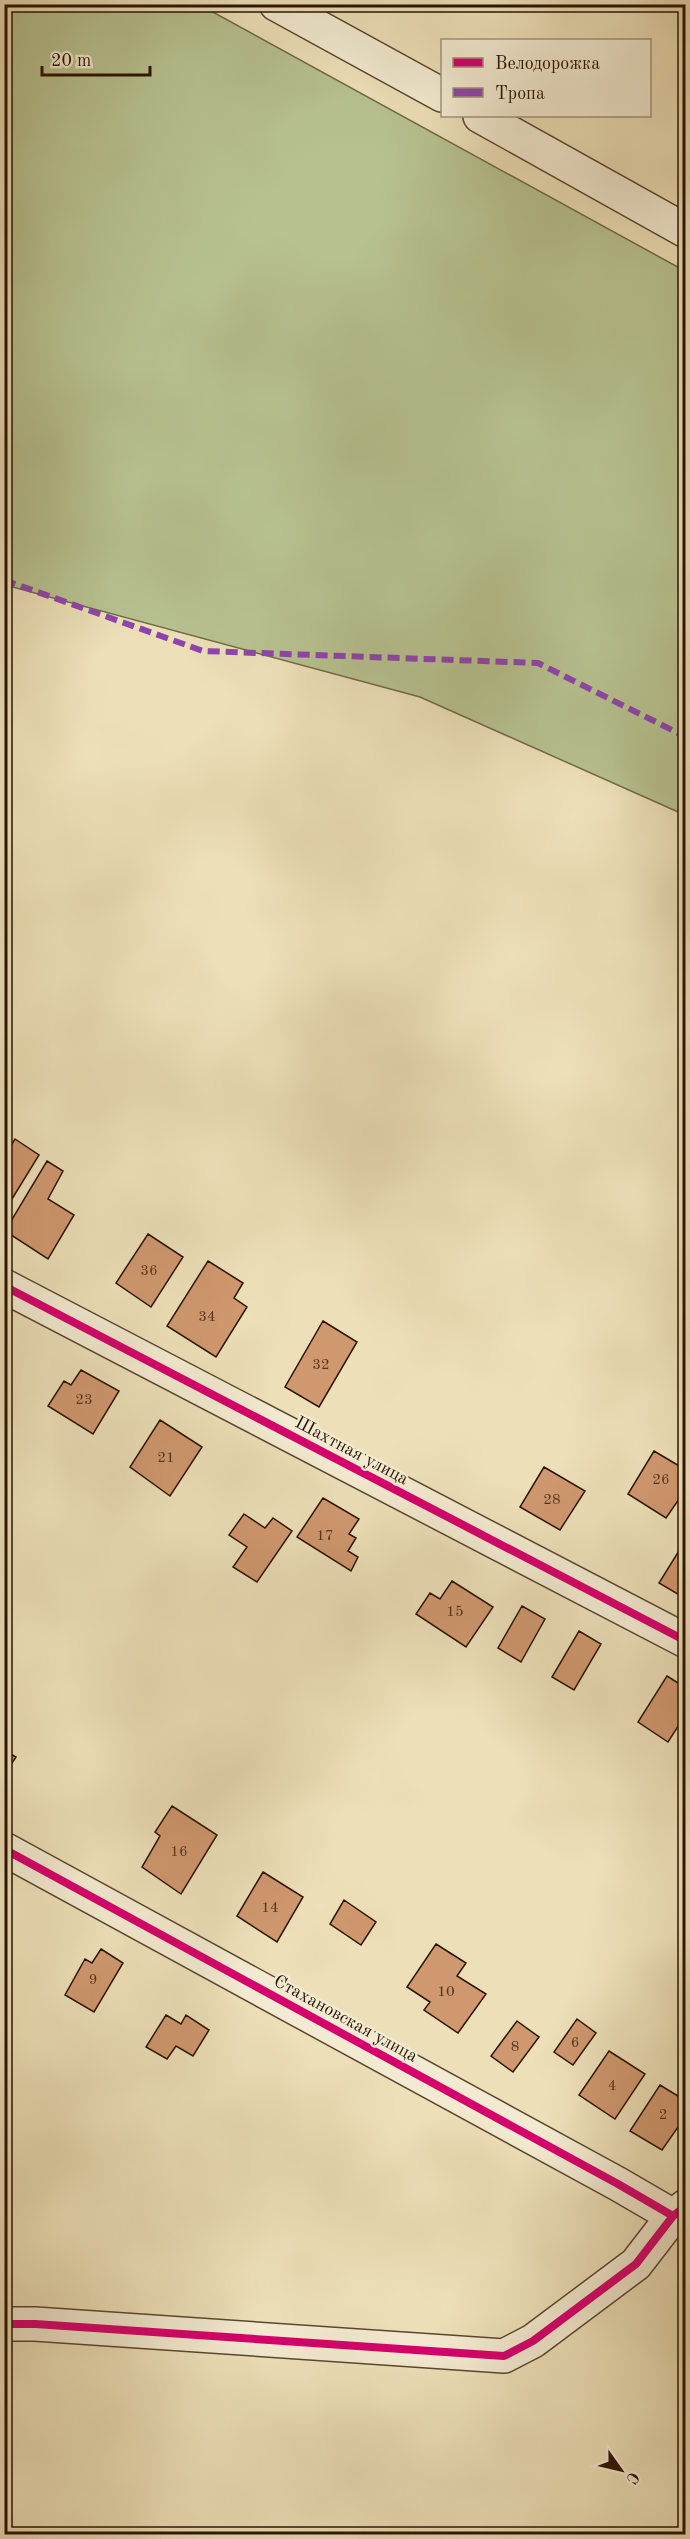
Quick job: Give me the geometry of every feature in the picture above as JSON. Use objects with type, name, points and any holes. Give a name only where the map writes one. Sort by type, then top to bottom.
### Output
[{"type":"street","points":[[276,4],[441,94]]},
{"type":"street","points":[[482,117],[686,231]]},
{"type":"street","name":"Шахтная улица","points":[[4,1286],[686,1641]]},
{"type":"street","name":"Стахановская улица","points":[[4,1849],[618,2184],[679,2211]]},
{"type":"street","points":[[4,2324],[35,2324],[504,2356],[533,2341],[636,2264],[679,2211]]},
{"type":"green space","points":[[4,5],[200,5],[685,271],[685,815],[420,697],[5,585]]},
{"type":"building","points":[[15,1139],[39,1155],[4,1212],[4,1157]]},
{"type":"building","points":[[47,1161],[63,1171],[48,1199],[74,1215],[48,1259],[5,1231]]},
{"type":"building","points":[[148,1234],[183,1257],[151,1307],[116,1283]]},
{"type":"building","points":[[208,1261],[243,1283],[234,1298],[247,1307],[216,1357],[167,1326]]},
{"type":"building","points":[[323,1321],[357,1342],[319,1407],[285,1387]]},
{"type":"building","points":[[81,1370],[119,1391],[93,1434],[48,1406],[64,1381],[71,1385]]},
{"type":"building","points":[[160,1420],[202,1447],[170,1496],[130,1467]]},
{"type":"building","points":[[654,1451],[686,1470],[686,1489],[666,1518],[628,1494]]},
{"type":"building","points":[[544,1467],[585,1491],[560,1530],[520,1507]]},
{"type":"building","points":[[323,1498],[359,1519],[349,1534],[356,1538],[348,1551],[358,1557],[351,1571],[297,1537]]},
{"type":"building","points":[[244,1514],[265,1528],[273,1518],[292,1531],[257,1582],[233,1567],[247,1547],[229,1535]]},
{"type":"building","points":[[686,1541],[686,1599],[659,1583]]},
{"type":"building","points":[[452,1581],[493,1607],[466,1647],[416,1614],[430,1593],[440,1599]]},
{"type":"building","points":[[522,1606],[545,1619],[521,1662],[498,1648]]},
{"type":"building","points":[[579,1631],[601,1644],[574,1690],[552,1677]]},
{"type":"building","points":[[667,1676],[686,1688],[686,1714],[668,1742],[638,1722]]},
{"type":"building","points":[[4,1750],[16,1757],[4,1775]]},
{"type":"building","points":[[172,1806],[217,1835],[181,1894],[142,1867],[160,1836],[155,1832]]},
{"type":"building","points":[[263,1872],[303,1897],[277,1942],[237,1916]]},
{"type":"building","points":[[344,1900],[376,1922],[361,1945],[330,1924]]},
{"type":"building","points":[[436,1944],[466,1963],[457,1976],[486,1994],[458,2033],[424,2010],[430,2002],[407,1987]]},
{"type":"building","points":[[101,1949],[123,1963],[94,2012],[65,1995],[85,1959],[92,1963]]},
{"type":"building","points":[[166,2015],[181,2024],[186,2015],[209,2030],[193,2056],[176,2046],[167,2059],[146,2047]]},
{"type":"building","points":[[577,2019],[596,2033],[573,2065],[554,2052]]},
{"type":"building","points":[[517,2021],[539,2037],[513,2072],[491,2056]]},
{"type":"building","points":[[609,2051],[645,2074],[615,2119],[579,2095]]},
{"type":"building","points":[[660,2085],[686,2101],[686,2132],[678,2127],[662,2150],[630,2131]]},
{"type":"marked path","points":[[4,580],[203,651],[538,663],[686,737]]},
{"type":"cycle path","points":[[4,1286],[686,1641]]},
{"type":"cycle path","points":[[4,1849],[673,2216]]},
{"type":"cycle path","points":[[4,2324],[35,2324],[504,2356],[533,2341],[636,2264],[673,2216],[686,2206]]}]
